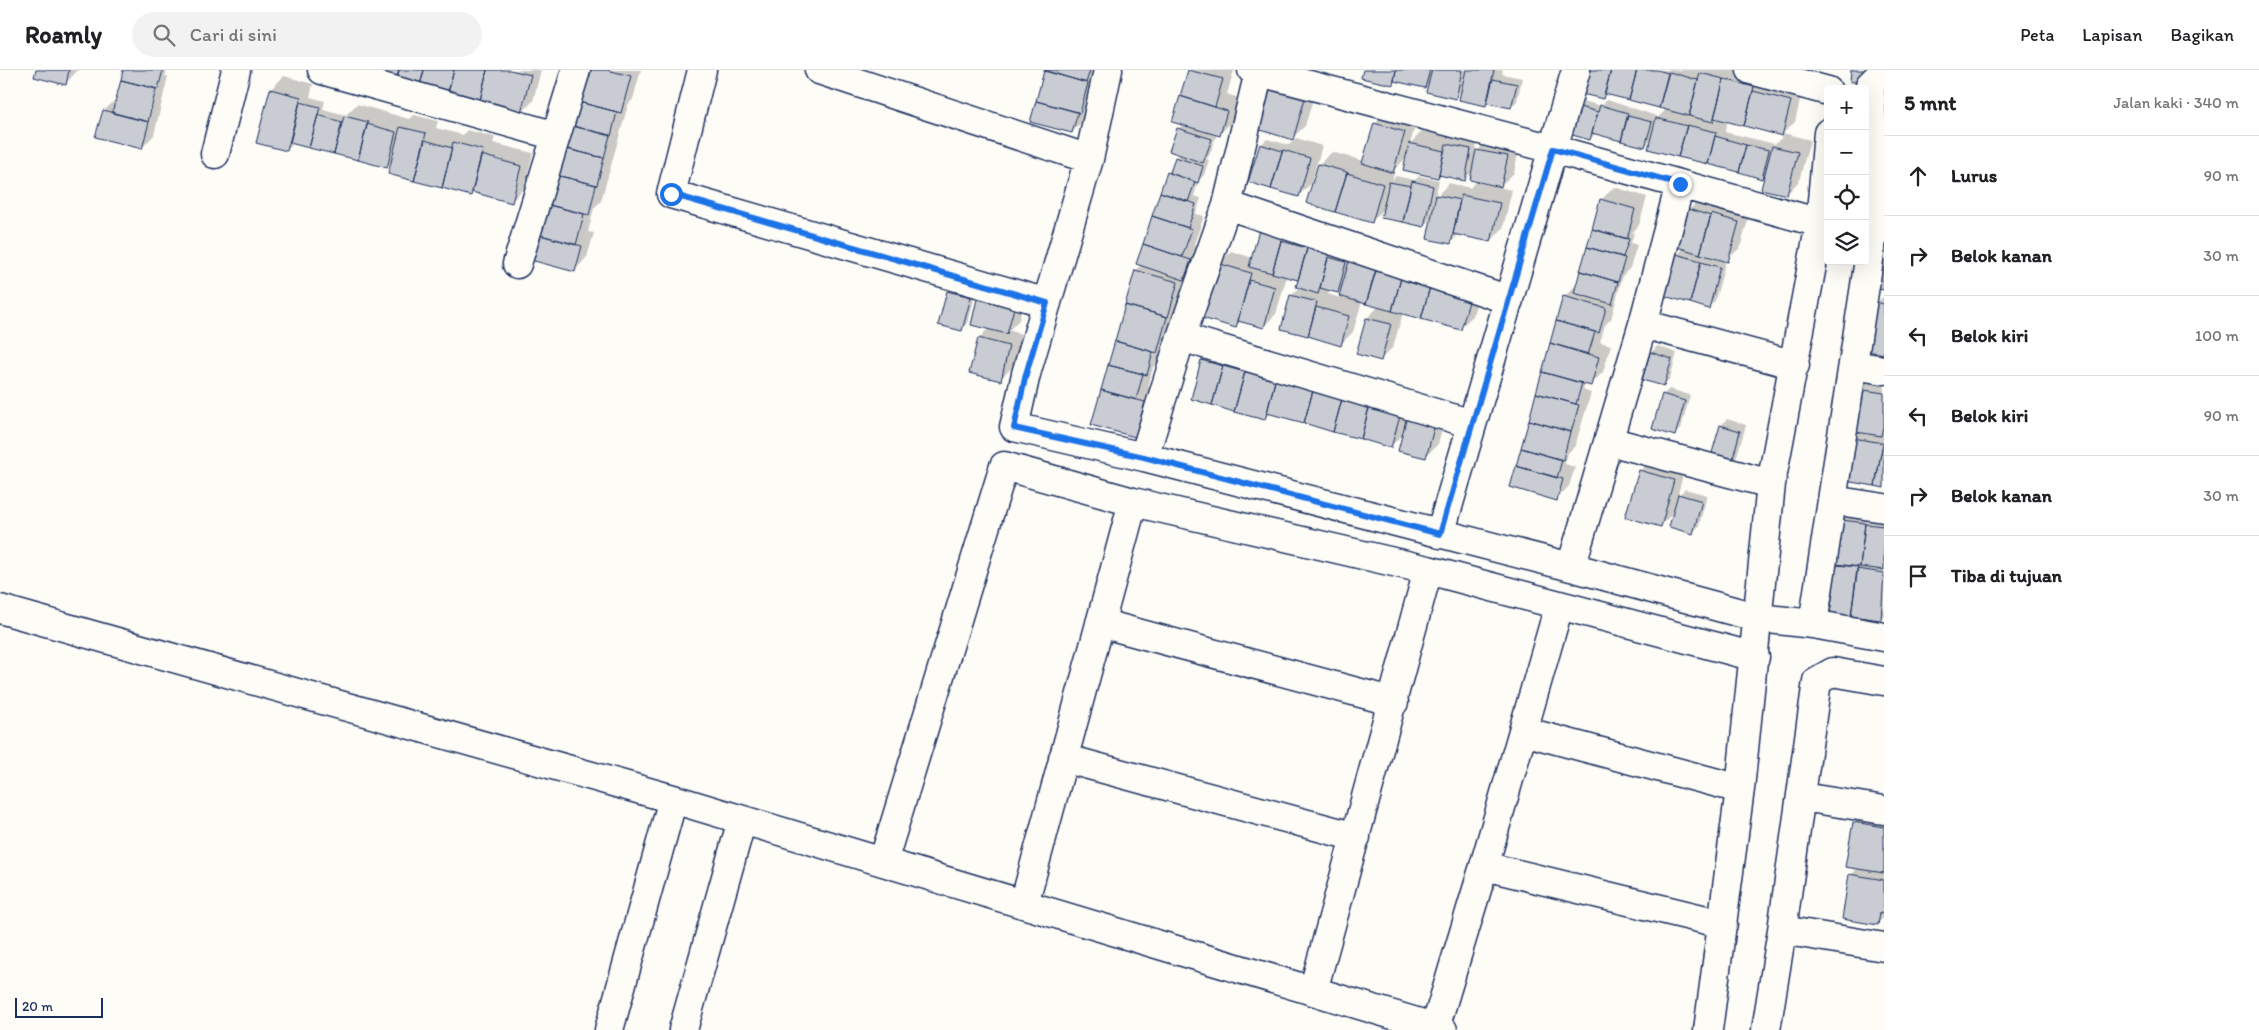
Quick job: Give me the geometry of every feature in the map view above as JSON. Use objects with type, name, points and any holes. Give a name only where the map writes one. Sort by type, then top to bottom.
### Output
[{"type":"street","points":[[215,154],[236,70]]},
{"type":"street","points":[[322,70],[556,136]]},
{"type":"street","points":[[517,264],[576,70]]},
{"type":"street","points":[[702,70],[671,194],[1047,303]]},
{"type":"street","points":[[819,70],[1089,159]]},
{"type":"street","points":[[1108,70],[1089,159],[1026,374],[1014,428],[1144,457],[1786,621],[1884,637]]},
{"type":"street","points":[[1440,534],[1576,70]]},
{"type":"street","points":[[1751,70],[1824,90]]},
{"type":"street","points":[[1832,85],[1833,70]]},
{"type":"street","points":[[1708,1030],[1723,924],[1755,657],[1786,621],[1832,500],[1853,365],[1879,228],[1880,196],[1870,85],[1884,70]]},
{"type":"street","points":[[1144,457],[1181,338],[1227,205],[1256,71],[1553,149],[1820,223]]},
{"type":"street","points":[[1786,621],[1771,484],[1795,365],[1820,223],[1824,175]]},
{"type":"street","points":[[1571,567],[1609,441],[1680,184]]},
{"type":"street","points":[[1227,205],[1508,300]]},
{"type":"street","points":[[1642,324],[1795,365]]},
{"type":"street","points":[[1181,338],[1472,424]]},
{"type":"street","points":[[1853,365],[1884,370]]},
{"type":"street","points":[[1609,441],[1771,484]]},
{"type":"street","points":[[883,862],[1004,466],[1133,502],[1428,570],[1755,657]]},
{"type":"street","points":[[1832,500],[1884,508]]},
{"type":"street","points":[[1024,904],[1133,502]]},
{"type":"street","points":[[1313,991],[1394,702],[1428,570]]},
{"type":"street","points":[[0,609],[673,799],[1439,1029],[1559,606]]},
{"type":"street","points":[[1100,623],[1394,702]]},
{"type":"street","points":[[1766,1030],[1802,797],[1817,681],[1833,672],[1884,681]]},
{"type":"street","points":[[1523,731],[1740,789]]},
{"type":"street","points":[[1063,758],[1356,837]]},
{"type":"street","points":[[1802,797],[1884,810]]},
{"type":"street","points":[[609,1030],[673,799]]},
{"type":"street","points":[[683,1030],[742,820]]},
{"type":"street","points":[[1484,866],[1723,924]]},
{"type":"street","points":[[1782,930],[1884,947]]},
{"type":"building","points":[[36,70],[69,70],[66,85],[34,77]]},
{"type":"building","points":[[123,70],[163,70],[158,89],[121,80]]},
{"type":"building","points":[[370,70],[399,70],[396,83]]},
{"type":"building","points":[[399,70],[424,70],[419,89],[396,83]]},
{"type":"building","points":[[424,70],[454,70],[447,96],[419,89]]},
{"type":"building","points":[[454,70],[487,70],[479,105],[447,96]]},
{"type":"building","points":[[487,70],[510,70],[531,75],[520,116],[479,105]]},
{"type":"building","points":[[587,70],[607,70],[631,76],[621,113],[579,102]]},
{"type":"building","points":[[1044,70],[1090,70],[1086,83]]},
{"type":"building","points":[[1188,70],[1223,79],[1215,107],[1180,96]]},
{"type":"building","points":[[1363,70],[1396,70],[1393,85],[1361,78]]},
{"type":"building","points":[[1396,70],[1430,70],[1425,88],[1394,81]]},
{"type":"building","points":[[1432,70],[1462,70],[1456,99],[1426,92]]},
{"type":"building","points":[[1466,70],[1494,70],[1486,106],[1459,100]]},
{"type":"building","points":[[1584,70],[1611,70],[1603,99],[1578,93]]},
{"type":"building","points":[[1611,70],[1637,70],[1629,100],[1605,94]]},
{"type":"building","points":[[1637,70],[1657,70],[1668,73],[1659,108],[1629,100]]},
{"type":"building","points":[[1851,70],[1869,70],[1867,81],[1850,82]]},
{"type":"building","points":[[1044,71],[1088,83],[1080,113],[1036,101]]},
{"type":"building","points":[[1669,72],[1698,80],[1689,116],[1659,108]]},
{"type":"building","points":[[1700,73],[1724,79],[1713,122],[1689,116]]},
{"type":"building","points":[[1493,79],[1517,84],[1511,108],[1487,103]]},
{"type":"building","points":[[1724,79],[1754,87],[1744,126],[1714,118]]},
{"type":"building","points":[[121,80],[156,89],[148,122],[112,113]]},
{"type":"building","points":[[1266,87],[1305,98],[1293,140],[1254,128]]},
{"type":"building","points":[[270,89],[301,97],[287,151],[256,143]]},
{"type":"building","points":[[1753,91],[1791,101],[1782,136],[1744,126]]},
{"type":"building","points":[[1180,96],[1227,111],[1220,136],[1172,122]]},
{"type":"building","points":[[1036,101],[1078,112],[1072,133],[1030,122]]},
{"type":"building","points":[[300,102],[320,107],[309,148],[290,143]]},
{"type":"building","points":[[579,102],[617,112],[611,136],[573,126]]},
{"type":"building","points":[[1600,105],[1628,113],[1621,141],[1592,133]]},
{"type":"building","points":[[1576,106],[1598,112],[1590,140],[1569,134]]},
{"type":"building","points":[[103,110],[149,122],[142,149],[95,137]]},
{"type":"building","points":[[318,115],[342,122],[334,154],[309,148]]},
{"type":"building","points":[[344,116],[368,122],[358,160],[334,154]]},
{"type":"building","points":[[1628,116],[1652,122],[1645,147],[1621,141]]},
{"type":"building","points":[[1656,118],[1687,126],[1678,157],[1648,149]]},
{"type":"building","points":[[1374,123],[1405,132],[1393,173],[1362,163]]},
{"type":"building","points":[[367,124],[396,132],[387,168],[358,160]]},
{"type":"building","points":[[568,125],[610,135],[604,158],[563,148]]},
{"type":"building","points":[[1687,125],[1716,132],[1708,164],[1678,157]]},
{"type":"building","points":[[400,127],[426,133],[414,181],[388,174]]},
{"type":"building","points":[[1177,128],[1212,139],[1203,163],[1169,151]]},
{"type":"building","points":[[1715,136],[1746,145],[1739,172],[1708,164]]},
{"type":"building","points":[[425,140],[452,148],[442,188],[414,181]]},
{"type":"building","points":[[453,142],[483,150],[471,196],[442,188]]},
{"type":"building","points":[[1409,143],[1444,151],[1438,178],[1403,170]]},
{"type":"building","points":[[1260,144],[1282,151],[1271,189],[1248,182]]},
{"type":"building","points":[[1446,144],[1471,149],[1465,181],[1439,175]]},
{"type":"building","points":[[1746,145],[1769,150],[1762,179],[1739,172]]},
{"type":"building","points":[[1772,146],[1798,152],[1787,195],[1761,189]]},
{"type":"building","points":[[563,148],[604,158],[597,185],[556,175]]},
{"type":"building","points":[[1283,150],[1310,158],[1299,197],[1271,189]]},
{"type":"building","points":[[1476,150],[1508,156],[1501,187],[1470,180]]},
{"type":"building","points":[[481,155],[521,166],[512,203],[472,192]]},
{"type":"building","points":[[1175,157],[1203,166],[1198,183],[1170,173]]},
{"type":"building","points":[[1318,164],[1347,172],[1335,212],[1306,203]]},
{"type":"building","points":[[1167,172],[1195,182],[1188,202],[1160,192]]},
{"type":"building","points":[[548,173],[596,185],[589,215],[541,203]]},
{"type":"building","points":[[1347,173],[1383,184],[1372,223],[1335,212]]},
{"type":"building","points":[[1412,181],[1433,186],[1424,227],[1403,222]]},
{"type":"building","points":[[1389,182],[1411,186],[1403,222],[1381,218]]},
{"type":"building","points":[[1160,192],[1196,204],[1188,228],[1152,216]]},
{"type":"building","points":[[1436,195],[1460,200],[1451,244],[1427,239]]},
{"type":"building","points":[[1461,195],[1500,203],[1491,242],[1453,234]]},
{"type":"building","points":[[1600,199],[1635,209],[1627,239],[1592,229]]},
{"type":"building","points":[[541,203],[584,214],[576,245],[533,233]]},
{"type":"building","points":[[1688,209],[1711,216],[1700,254],[1677,247]]},
{"type":"building","points":[[1711,214],[1739,222],[1728,262],[1700,254]]},
{"type":"building","points":[[1152,216],[1192,229],[1182,257],[1143,244]]},
{"type":"building","points":[[1592,229],[1629,239],[1623,257],[1587,247]]},
{"type":"building","points":[[1259,230],[1282,237],[1272,273],[1249,267]]},
{"type":"building","points":[[533,233],[582,246],[575,272],[527,259]]},
{"type":"building","points":[[1281,241],[1307,248],[1298,280],[1272,273]]},
{"type":"building","points":[[1143,244],[1191,260],[1184,280],[1136,264]]},
{"type":"building","points":[[1308,246],[1330,252],[1318,294],[1296,287]]},
{"type":"building","points":[[1587,247],[1625,258],[1618,282],[1580,271]]},
{"type":"building","points":[[1884,248],[1884,290],[1872,288]]},
{"type":"building","points":[[1676,254],[1701,261],[1690,303],[1664,296]]},
{"type":"building","points":[[1328,257],[1346,262],[1338,293],[1320,288]]},
{"type":"building","points":[[1349,261],[1376,269],[1366,304],[1339,296]]},
{"type":"building","points":[[1701,262],[1720,267],[1709,309],[1690,303]]},
{"type":"building","points":[[1217,263],[1251,273],[1236,328],[1202,318]]},
{"type":"building","points":[[1135,270],[1178,282],[1168,317],[1125,305]]},
{"type":"building","points":[[1376,271],[1401,278],[1392,311],[1366,304]]},
{"type":"building","points":[[1580,271],[1618,282],[1612,304],[1574,293]]},
{"type":"building","points":[[1402,275],[1431,283],[1421,319],[1392,311]]},
{"type":"building","points":[[1249,280],[1275,287],[1264,328],[1238,321]]},
{"type":"building","points":[[1430,287],[1470,298],[1461,330],[1421,319]]},
{"type":"building","points":[[947,291],[971,297],[962,331],[938,325]]},
{"type":"building","points":[[1290,295],[1317,302],[1308,336],[1281,329]]},
{"type":"building","points":[[1563,296],[1606,308],[1599,333],[1556,321]]},
{"type":"building","points":[[977,299],[1014,308],[1007,334],[971,325]]},
{"type":"building","points":[[1876,302],[1884,304],[1884,354],[1868,351]]},
{"type":"building","points":[[1125,305],[1167,317],[1157,353],[1115,341]]},
{"type":"building","points":[[1316,307],[1349,316],[1341,346],[1308,336]]},
{"type":"building","points":[[1366,318],[1391,324],[1381,361],[1356,354]]},
{"type":"building","points":[[1556,321],[1595,332],[1588,355],[1550,343]]},
{"type":"building","points":[[978,338],[1009,346],[1001,381],[969,373]]},
{"type":"building","points":[[1115,341],[1153,352],[1147,375],[1108,365]]},
{"type":"building","points":[[1550,343],[1599,357],[1591,386],[1542,372]]},
{"type":"building","points":[[1650,352],[1672,359],[1664,386],[1642,380]]},
{"type":"building","points":[[1201,360],[1223,366],[1212,405],[1191,399]]},
{"type":"building","points":[[1108,365],[1143,374],[1136,400],[1101,390]]},
{"type":"building","points":[[1223,366],[1245,372],[1234,412],[1212,405]]},
{"type":"building","points":[[1246,368],[1276,377],[1265,420],[1234,412]]},
{"type":"building","points":[[1542,372],[1582,383],[1576,404],[1536,393]]},
{"type":"building","points":[[1276,377],[1314,387],[1304,423],[1267,413]]},
{"type":"building","points":[[1314,387],[1343,395],[1333,432],[1304,423]]},
{"type":"building","points":[[1857,389],[1884,393],[1884,422],[1881,436],[1850,431]]},
{"type":"building","points":[[1101,390],[1145,402],[1135,437],[1091,425]]},
{"type":"building","points":[[1536,393],[1579,405],[1571,432],[1529,420]]},
{"type":"building","points":[[1662,394],[1685,401],[1675,436],[1652,429]]},
{"type":"building","points":[[1343,396],[1370,403],[1361,439],[1333,432]]},
{"type":"building","points":[[1369,408],[1400,416],[1391,448],[1361,439]]},
{"type":"building","points":[[1407,416],[1435,424],[1426,458],[1398,451]]},
{"type":"building","points":[[1529,420],[1570,432],[1563,460],[1521,448]]},
{"type":"building","points":[[1720,425],[1740,431],[1731,466],[1710,460]]},
{"type":"building","points":[[1853,438],[1883,443],[1875,486],[1845,481]]},
{"type":"building","points":[[1521,448],[1562,460],[1557,478],[1516,466]]},
{"type":"building","points":[[1882,448],[1884,449],[1884,488],[1875,486]]},
{"type":"building","points":[[1516,466],[1563,479],[1557,501],[1510,487]]},
{"type":"building","points":[[1639,470],[1674,480],[1661,527],[1625,517]]},
{"type":"building","points":[[1678,494],[1702,501],[1693,534],[1669,527]]},
{"type":"building","points":[[1842,520],[1865,523],[1860,567],[1836,564]]},
{"type":"building","points":[[1865,524],[1884,526],[1884,570],[1860,567]]},
{"type":"building","points":[[1836,565],[1858,567],[1851,616],[1830,614]]},
{"type":"building","points":[[1857,569],[1884,573],[1881,620],[1851,616]]},
{"type":"building","points":[[1853,822],[1884,827],[1884,873],[1845,867]]},
{"type":"building","points":[[1849,874],[1884,880],[1884,914],[1880,913],[1878,925],[1842,919]]},
{"type":"route","points":[[671,194],[1047,303],[1026,374],[1014,428],[1144,457],[1440,534],[1553,149],[1680,184]]}]
